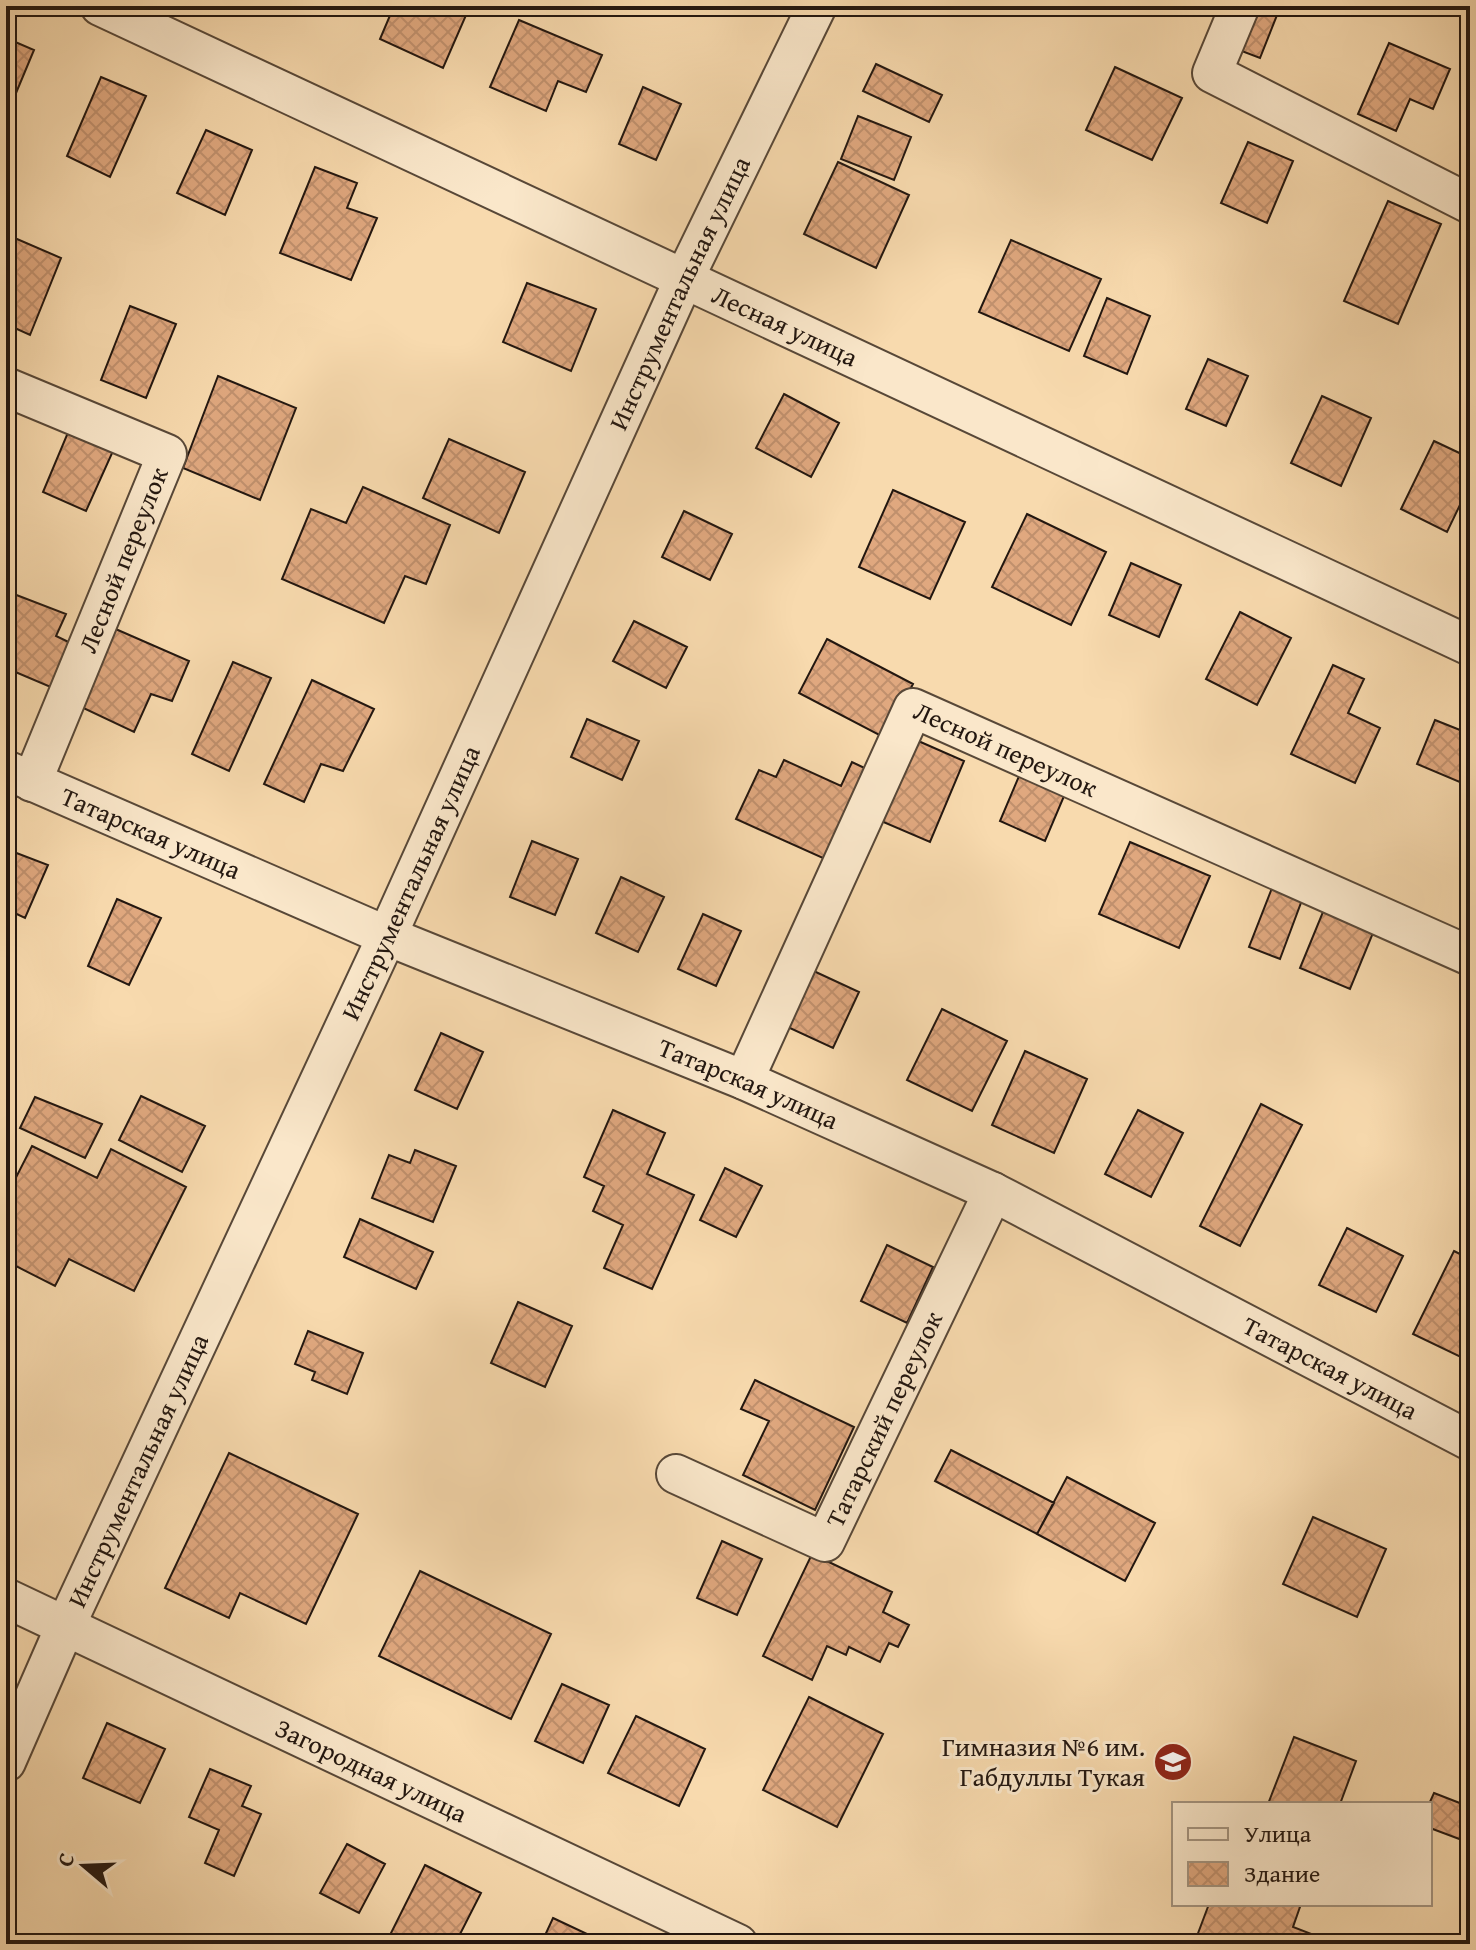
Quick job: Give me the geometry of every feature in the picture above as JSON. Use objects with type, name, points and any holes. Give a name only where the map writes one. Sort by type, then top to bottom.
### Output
[{"type":"street","name":"Лесная улица","points":[[100,6],[1470,646]]},
{"type":"street","name":"Инструментальная улица","points":[[6,1762],[65,1627],[387,936],[684,279],[817,6]]},
{"type":"street","points":[[1240,6],[1212,73],[1470,204]]},
{"type":"street","name":"Лесной переулок","points":[[6,387],[167,454],[19,776]]},
{"type":"street","name":"Лесной переулок","points":[[744,1080],[913,708],[1470,956]]},
{"type":"street","name":"Татарская улица","points":[[19,776],[387,936],[744,1080],[993,1192],[1467,1432]]},
{"type":"street","name":"Татарский переулок","points":[[676,1474],[825,1542],[993,1192]]},
{"type":"street","name":"Загородная улица","points":[[6,1598],[738,1944]]},
{"type":"building","points":[[394,6],[470,6],[443,68],[380,39]]},
{"type":"building","points":[[1246,6],[1267,6],[1279,10],[1260,58],[1231,47]]},
{"type":"building","points":[[519,20],[602,55],[586,92],[558,81],[546,111],[490,87]]},
{"type":"building","points":[[6,38],[34,50],[6,117]]},
{"type":"building","points":[[1389,43],[1450,69],[1433,109],[1410,99],[1396,131],[1358,114]]},
{"type":"building","points":[[876,64],[942,95],[929,122],[863,91]]},
{"type":"building","points":[[1115,67],[1182,98],[1152,160],[1086,130]]},
{"type":"building","points":[[101,77],[146,96],[110,177],[67,156]]},
{"type":"building","points":[[643,87],[681,104],[656,160],[619,144]]},
{"type":"building","points":[[858,116],[911,137],[894,180],[841,159]]},
{"type":"building","points":[[206,130],[252,150],[225,215],[177,193]]},
{"type":"building","points":[[1248,142],[1293,161],[1267,223],[1221,203]]},
{"type":"building","points":[[838,162],[909,195],[876,268],[804,234]]},
{"type":"building","points":[[315,167],[357,183],[347,208],[377,218],[351,280],[280,253]]},
{"type":"building","points":[[1388,201],[1441,224],[1398,324],[1344,301]]},
{"type":"building","points":[[10,236],[61,258],[30,335],[6,324],[6,245]]},
{"type":"building","points":[[1011,240],[1101,279],[1069,351],[979,312]]},
{"type":"building","points":[[527,283],[596,309],[571,371],[503,342]]},
{"type":"building","points":[[1107,298],[1150,316],[1127,374],[1084,356]]},
{"type":"building","points":[[130,306],[176,324],[146,398],[101,380]]},
{"type":"building","points":[[1208,359],[1248,376],[1226,426],[1186,409]]},
{"type":"building","points":[[218,376],[296,408],[260,500],[183,468]]},
{"type":"building","points":[[784,394],[839,423],[811,477],[756,448]]},
{"type":"building","points":[[1322,396],[1371,418],[1341,486],[1291,463]]},
{"type":"building","points":[[69,430],[113,451],[86,511],[43,492]]},
{"type":"building","points":[[449,439],[525,472],[499,533],[423,498]]},
{"type":"building","points":[[1434,441],[1470,458],[1470,484],[1447,532],[1401,509]]},
{"type":"building","points":[[363,487],[450,525],[426,584],[405,576],[384,623],[282,579],[311,509],[346,523]]},
{"type":"building","points":[[893,490],[965,522],[930,599],[859,567]]},
{"type":"building","points":[[684,511],[732,534],[710,580],[662,557]]},
{"type":"building","points":[[1027,514],[1106,552],[1071,625],[992,587]]},
{"type":"building","points":[[1131,563],[1181,585],[1159,637],[1109,615]]},
{"type":"building","points":[[6,591],[66,614],[56,636],[79,647],[60,691],[6,668]]},
{"type":"building","points":[[1240,612],[1291,638],[1257,705],[1206,679]]},
{"type":"building","points":[[634,621],[687,647],[666,688],[613,661]]},
{"type":"building","points":[[111,627],[189,661],[172,701],[151,694],[134,732],[77,705]]},
{"type":"building","points":[[827,639],[913,684],[885,738],[799,693]]},
{"type":"building","points":[[233,662],[271,678],[229,771],[192,754]]},
{"type":"building","points":[[1333,665],[1364,679],[1348,713],[1380,728],[1355,783],[1291,754]]},
{"type":"building","points":[[312,680],[374,709],[343,771],[321,764],[304,802],[264,784]]},
{"type":"building","points":[[587,719],[639,741],[622,780],[571,757]]},
{"type":"building","points":[[1435,720],[1470,734],[1470,763],[1462,783],[1417,764]]},
{"type":"building","points":[[916,740],[964,761],[930,842],[881,821]]},
{"type":"building","points":[[784,760],[841,786],[852,762],[875,773],[834,863],[736,819],[759,770],[776,777]]},
{"type":"building","points":[[1025,762],[1070,782],[1045,841],[1000,821]]},
{"type":"building","points":[[532,841],[578,859],[555,915],[510,897]]},
{"type":"building","points":[[1130,842],[1210,876],[1179,948],[1099,914]]},
{"type":"building","points":[[6,849],[48,865],[25,918],[6,909]]},
{"type":"building","points":[[621,877],[664,897],[638,952],[596,933]]},
{"type":"building","points":[[1272,888],[1302,900],[1280,959],[1249,947]]},
{"type":"building","points":[[117,899],[161,918],[129,985],[88,966]]},
{"type":"building","points":[[1325,907],[1375,928],[1350,989],[1300,968]]},
{"type":"building","points":[[703,914],[741,931],[716,986],[678,969]]},
{"type":"building","points":[[805,967],[859,992],[833,1048],[779,1023]]},
{"type":"building","points":[[942,1009],[1007,1041],[972,1111],[907,1080]]},
{"type":"building","points":[[441,1033],[483,1052],[457,1109],[415,1090]]},
{"type":"building","points":[[1025,1051],[1087,1079],[1054,1153],[992,1125]]},
{"type":"building","points":[[141,1096],[205,1126],[182,1172],[119,1140]]},
{"type":"building","points":[[35,1097],[102,1124],[85,1158],[20,1128]]},
{"type":"building","points":[[1261,1104],[1302,1125],[1240,1246],[1200,1226]]},
{"type":"building","points":[[613,1110],[665,1133],[647,1174],[694,1195],[652,1289],[604,1268],[623,1225],[593,1211],[604,1186],[584,1177]]},
{"type":"building","points":[[1138,1110],[1183,1133],[1151,1197],[1105,1174]]},
{"type":"building","points":[[32,1146],[97,1178],[111,1149],[186,1187],[134,1291],[69,1259],[55,1286],[6,1261],[6,1197]]},
{"type":"building","points":[[415,1150],[456,1166],[433,1222],[372,1198],[389,1155],[410,1163]]},
{"type":"building","points":[[725,1168],[762,1186],[736,1237],[700,1220]]},
{"type":"building","points":[[360,1219],[433,1252],[416,1289],[344,1257]]},
{"type":"building","points":[[1347,1228],[1403,1256],[1376,1312],[1319,1285]]},
{"type":"building","points":[[887,1245],[933,1267],[907,1323],[861,1301]]},
{"type":"building","points":[[1454,1251],[1470,1259],[1470,1354],[1467,1360],[1413,1334]]},
{"type":"building","points":[[518,1302],[572,1326],[545,1387],[491,1363]]},
{"type":"building","points":[[308,1331],[363,1353],[347,1394],[312,1380],[315,1372],[295,1364]]},
{"type":"building","points":[[755,1380],[854,1427],[815,1510],[743,1475],[769,1421],[741,1409]]},
{"type":"building","points":[[951,1450],[1054,1503],[1037,1534],[935,1481]]},
{"type":"building","points":[[229,1453],[358,1514],[306,1624],[240,1593],[229,1618],[165,1588]]},
{"type":"building","points":[[1067,1477],[1155,1523],[1125,1581],[1037,1534]]},
{"type":"building","points":[[1313,1517],[1386,1549],[1357,1617],[1283,1584]]},
{"type":"building","points":[[722,1541],[762,1559],[737,1615],[697,1598]]},
{"type":"building","points":[[812,1554],[892,1592],[883,1612],[909,1625],[898,1647],[889,1643],[880,1662],[849,1647],[846,1655],[827,1646],[812,1680],[763,1656]]},
{"type":"building","points":[[420,1571],[551,1634],[511,1719],[379,1656]]},
{"type":"building","points":[[562,1684],[609,1705],[583,1763],[535,1741]]},
{"type":"building","points":[[809,1697],[883,1734],[837,1827],[763,1790]]},
{"type":"building","points":[[636,1716],[705,1749],[679,1806],[608,1773]]},
{"type":"building","points":[[107,1723],[165,1749],[140,1803],[83,1778]]},
{"type":"building","points":[[1294,1737],[1356,1761],[1341,1802],[1269,1802]]},
{"type":"building","points":[[210,1769],[251,1786],[242,1806],[261,1814],[234,1876],[205,1863],[219,1830],[189,1817]]},
{"type":"building","points":[[1434,1793],[1470,1807],[1470,1843],[1432,1829],[1430,1802]]},
{"type":"building","points":[[347,1844],[385,1864],[359,1913],[320,1893]]},
{"type":"building","points":[[425,1865],[481,1893],[455,1944],[402,1944],[389,1937]]},
{"type":"building","points":[[1208,1906],[1300,1906],[1293,1927],[1337,1944],[1194,1944]]},
{"type":"building","points":[[553,1918],[602,1941],[601,1944],[541,1944]]},
{"type":"place","name":"Гимназия №6 им. Габдуллы Тукая","points":[[1173,1762]]}]
